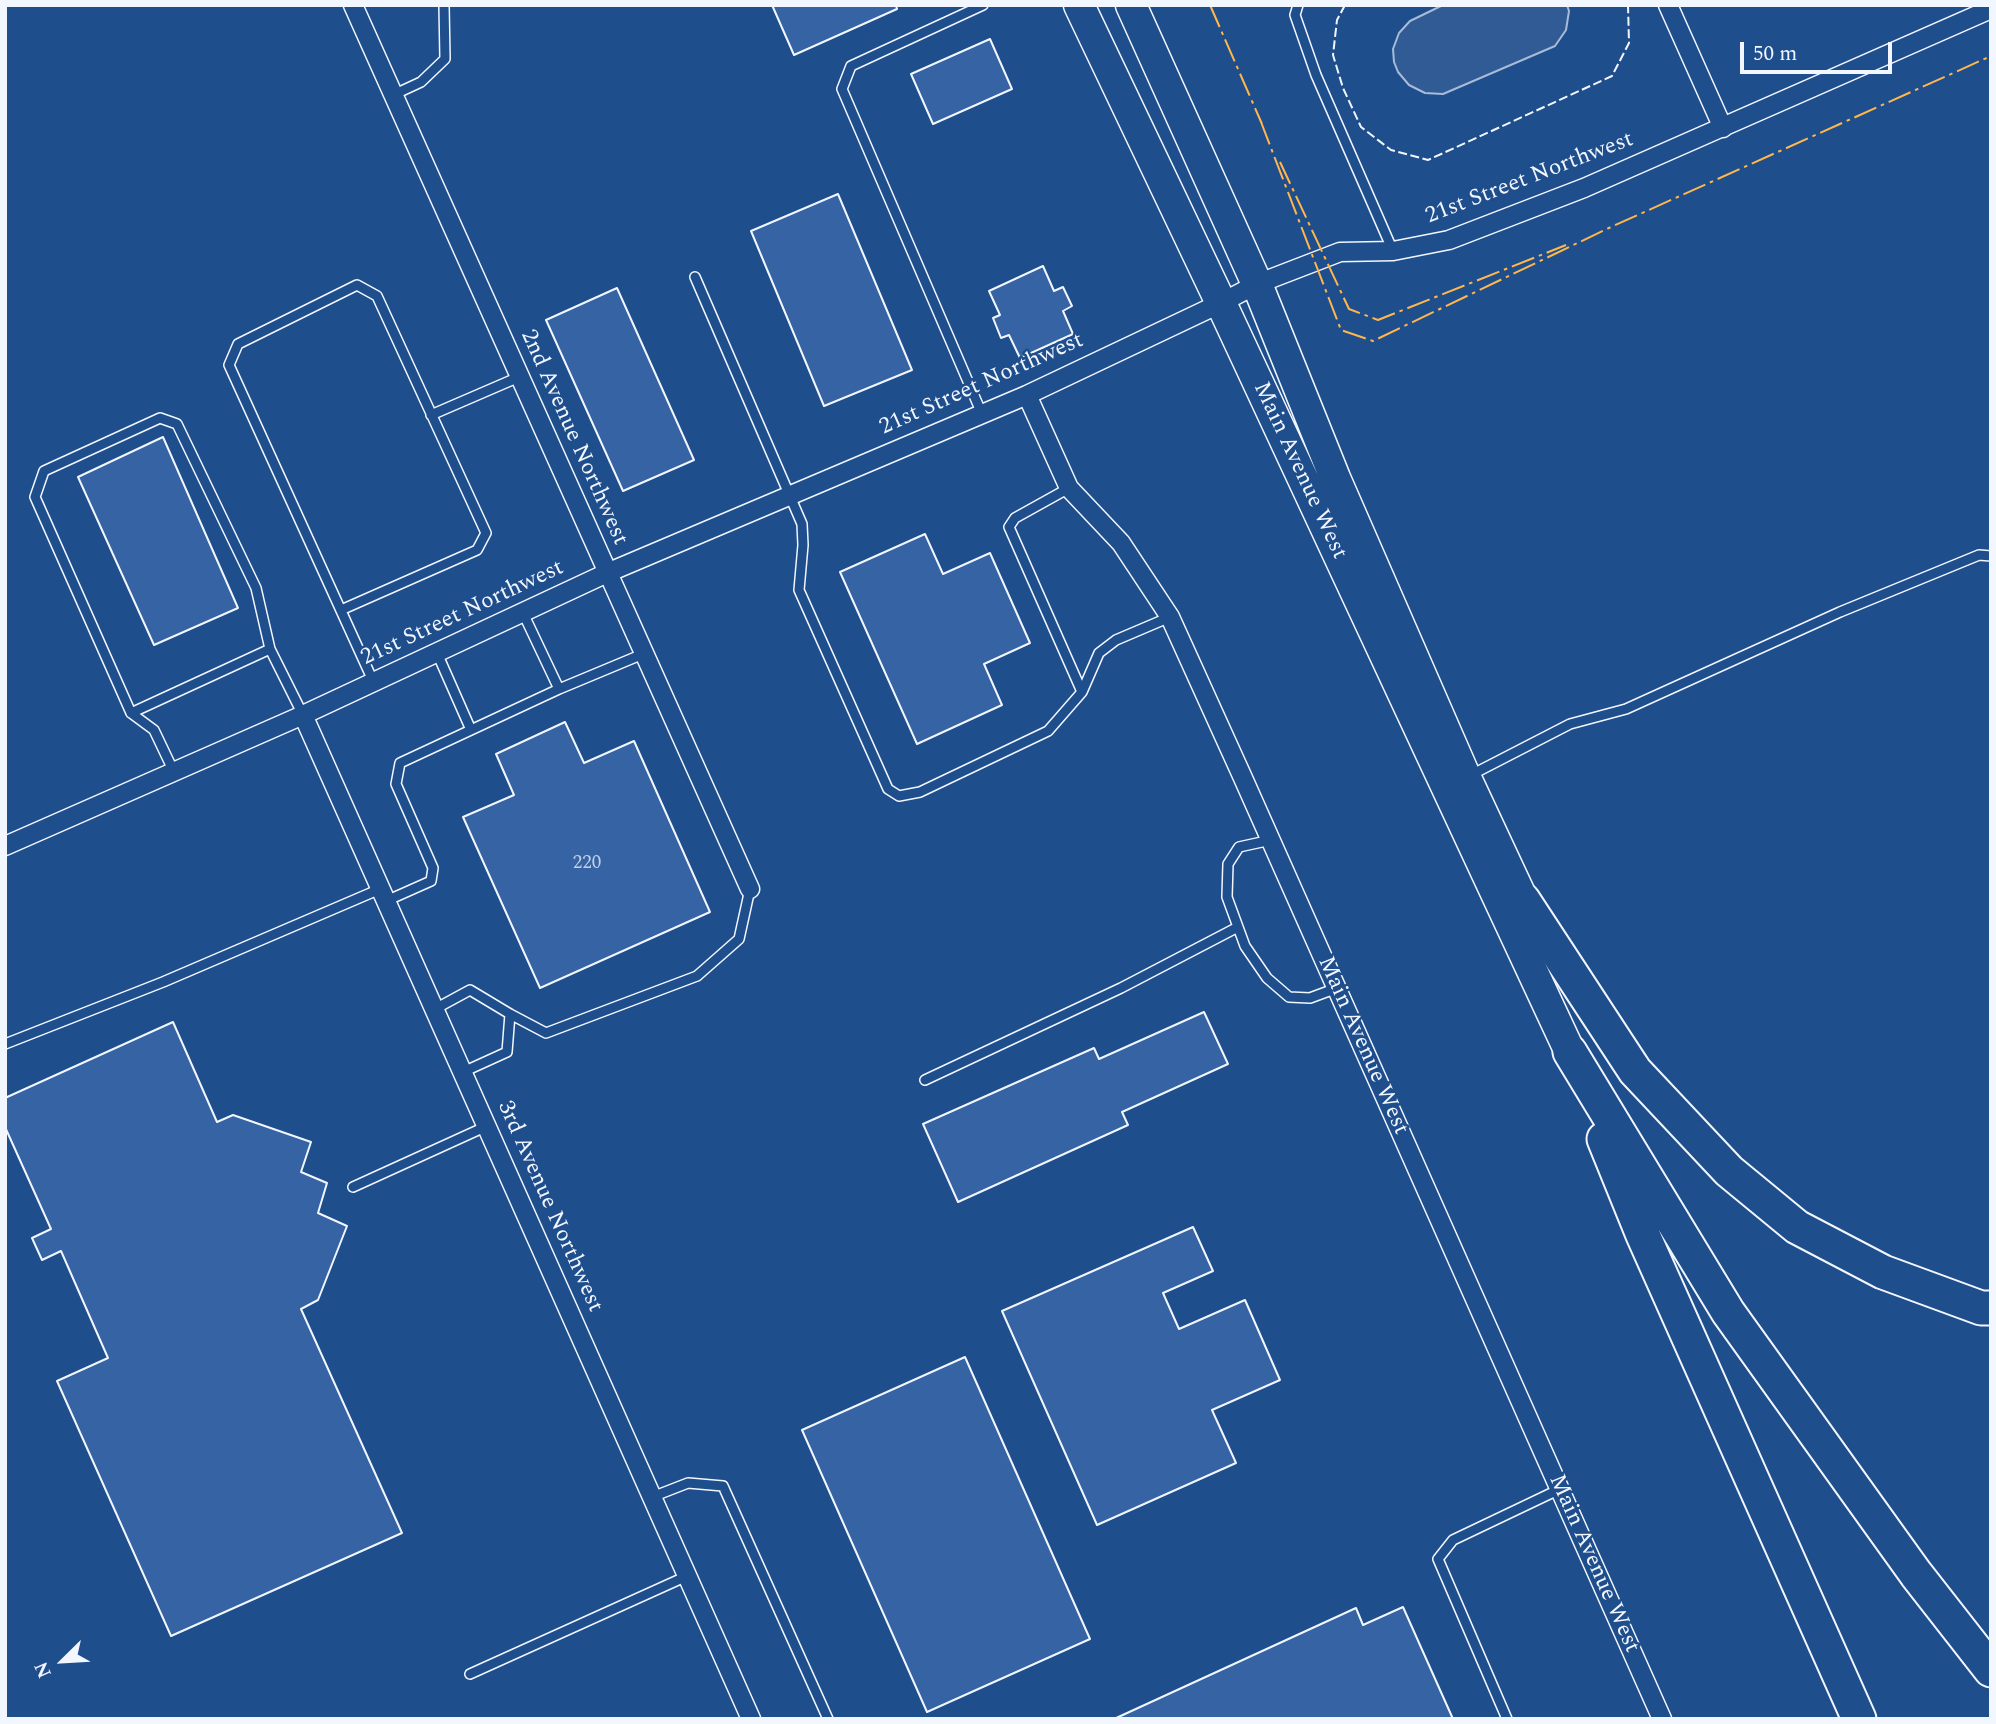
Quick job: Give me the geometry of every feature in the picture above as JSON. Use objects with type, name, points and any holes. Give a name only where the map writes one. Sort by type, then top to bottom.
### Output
[{"type":"highway","points":[[1522,900],[1728,1312]]},
{"type":"highway","points":[[1522,900],[1635,1070],[1729,1171],[1797,1227],[1882,1272],[1981,1308],[1991,1308]]},
{"type":"highway","points":[[1570,1052],[1728,1312],[1916,1574],[1991,1670]]},
{"type":"highway","points":[[1570,1052],[1643,1235],[1859,1719]]},
{"type":"main road","name":"Main Avenue West","points":[[1079,5],[1222,303],[1570,1052]]},
{"type":"main road","name":"Main Avenue West","points":[[1131,5],[1257,284],[1335,478],[1522,900]]},
{"type":"street","name":"2nd Avenue Northwest","points":[[354,5],[750,889]]},
{"type":"street","points":[[1668,5],[1723,128]]},
{"type":"street","name":"21st Street Northwest","points":[[5,846],[374,683],[607,573],[1027,395],[1257,284],[1340,252],[1393,251],[1449,240],[1584,188],[1991,9]]},
{"type":"street","name":"Main Avenue West","points":[[1027,395],[1069,488],[1121,543],[1170,617],[1662,1719]]},
{"type":"street","name":"3rd Avenue Northwest","points":[[303,715],[751,1719]]},
{"type":"lane","points":[[393,95],[421,82],[445,60],[444,5]]},
{"type":"lane","points":[[982,414],[842,89],[851,66],[983,5]]},
{"type":"lane","points":[[1298,5],[1295,15],[1316,75],[1393,251]]},
{"type":"lane","points":[[695,277],[802,524],[799,590],[888,789],[899,796],[920,792],[1048,731],[1082,692],[1099,653],[1116,640],[1170,617]]},
{"type":"lane","points":[[341,610],[477,550],[486,533],[377,296],[357,285],[238,344],[229,365],[374,683]]},
{"type":"lane","points":[[431,415],[519,377]]},
{"type":"lane","points":[[174,772],[154,730],[131,713],[35,497],[44,471],[160,418],[177,424],[256,588],[270,649],[303,715]]},
{"type":"lane","points":[[1069,488],[1024,512],[1015,518],[1009,527],[1082,692]]},
{"type":"lane","points":[[1466,778],[1570,724],[1626,709],[1840,612],[1979,555],[1991,556]]},
{"type":"lane","points":[[523,613],[559,689]]},
{"type":"lane","points":[[131,713],[270,649]]},
{"type":"lane","points":[[437,653],[471,730]]},
{"type":"lane","points":[[5,1044],[383,895],[431,881],[433,868],[396,784],[400,763],[559,689],[643,654]]},
{"type":"lane","points":[[1271,840],[1239,847],[1228,864],[1227,897],[1245,946],[1267,978],[1289,997],[1310,998],[1337,988]]},
{"type":"lane","points":[[435,1009],[470,990],[546,1033],[698,976],[739,939],[750,889]]},
{"type":"lane","points":[[925,1080],[1121,988],[1238,927]]},
{"type":"lane","points":[[463,1072],[507,1052],[510,1014]]},
{"type":"lane","points":[[353,1187],[487,1126]]},
{"type":"lane","points":[[652,1497],[688,1483],[723,1486],[828,1719]]},
{"type":"lane","points":[[1507,1719],[1438,1559],[1453,1540],[1560,1489]]},
{"type":"lane","points":[[470,1674],[687,1576]]},
{"type":"shaded area","points":[[1443,5],[1567,5],[1569,11],[1566,30],[1555,46],[1443,94],[1425,93],[1409,85],[1398,72],[1393,49],[1399,33],[1410,21]]},
{"type":"building","points":[[772,5],[896,5],[897,9],[794,55]]},
{"type":"building","points":[[990,39],[1012,89],[933,124],[911,74]]},
{"type":"building","points":[[838,194],[912,370],[824,406],[751,231]]},
{"type":"building","points":[[1043,266],[1054,291],[1063,287],[1072,306],[1063,311],[1073,334],[1020,358],[1009,335],[1001,338],[993,318],[1000,315],[989,291]]},
{"type":"building","points":[[617,288],[694,460],[623,491],[546,320]]},
{"type":"building","points":[[163,437],[238,608],[154,645],[78,477]]},
{"type":"building","points":[[925,534],[943,574],[990,553],[1030,643],[984,664],[1002,705],[917,744],[840,572]]},
{"type":"building","points":[[565,722],[584,763],[634,741],[710,912],[540,988],[463,817],[514,795],[496,754]]},
{"type":"building","points":[[1204,1012],[1228,1064],[1122,1112],[1128,1125],[958,1202],[923,1124],[1094,1048],[1099,1059]]},
{"type":"building","points":[[173,1022],[217,1122],[233,1115],[311,1142],[301,1172],[327,1183],[318,1213],[347,1226],[318,1300],[301,1309],[402,1533],[171,1636],[57,1381],[108,1358],[61,1251],[42,1260],[32,1238],[51,1229],[5,1127],[5,1098]]},
{"type":"building","points":[[1193,1227],[1213,1271],[1163,1293],[1179,1329],[1245,1300],[1280,1380],[1212,1410],[1236,1463],[1097,1525],[1002,1311]]},
{"type":"building","points":[[965,1357],[1090,1639],[927,1712],[802,1430]]},
{"type":"building","points":[[1403,1607],[1453,1719],[1114,1719],[1356,1608],[1363,1625]]},
{"type":"fence","points":[[1345,5],[1337,20],[1333,55],[1343,88],[1361,127],[1391,150],[1428,160],[1612,76],[1629,43],[1628,5]]},
{"type":"power","points":[[1210,5],[1262,124]]},
{"type":"power","points":[[1261,122],[1341,330],[1373,341],[1611,227],[1991,56]]},
{"type":"power","points":[[1280,162],[1349,309],[1378,320],[1566,245]]}]
